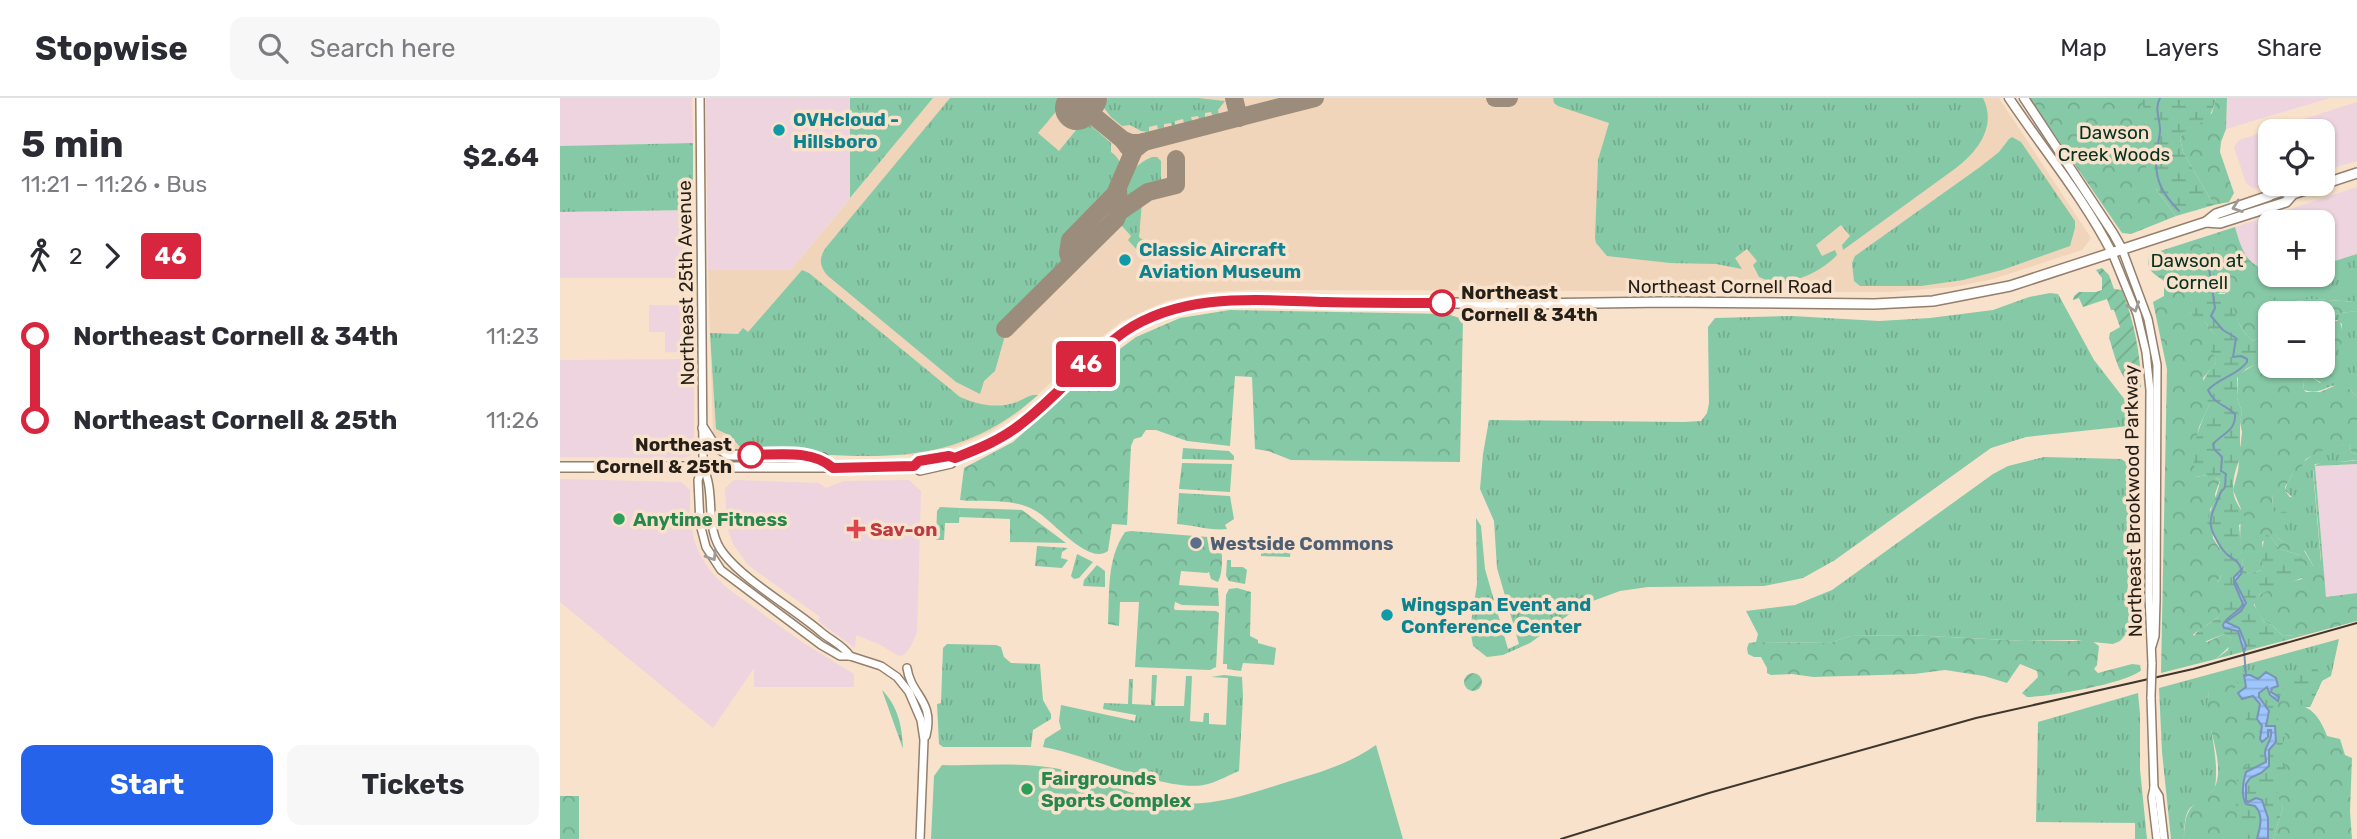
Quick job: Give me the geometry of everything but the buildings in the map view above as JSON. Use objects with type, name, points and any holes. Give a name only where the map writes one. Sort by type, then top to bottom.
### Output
[{"type":"highway","name":"Northeast Cornell Road","points":[[2335,180],[2357,173]]},
{"type":"highway","name":"Northeast Cornell Road","points":[[560,467],[833,468],[914,466],[919,461],[949,456],[955,458],[987,445],[1020,425],[1094,355],[1125,332],[1153,317],[1188,305],[1231,300],[1900,304],[1933,301],[1982,293],[2117,251],[2206,222],[2216,214],[2269,196]]},
{"type":"highway","name":"Northeast Cornell Road","points":[[2206,222],[2220,223],[2286,202],[2291,196]]},
{"type":"highway","points":[[703,428],[714,445],[729,454],[823,458],[833,468]]},
{"type":"main road","name":"Northeast 25th Avenue","points":[[700,98],[703,467],[698,480],[700,524],[706,547],[716,563],[735,582],[821,645],[840,656],[850,656],[881,666],[897,677],[909,692],[917,709],[925,740]]},
{"type":"main road","name":"Northeast Brookwood Parkway","points":[[2009,98],[2117,251]]},
{"type":"main road","name":"Northeast Brookwood Parkway","points":[[2024,98],[2113,233],[2146,352],[2150,390],[2149,636],[2152,646],[2154,788],[2151,797],[2157,839]]},
{"type":"main road","name":"Northeast 25th Avenue","points":[[703,467],[709,480],[709,513],[713,536],[724,555],[850,656]]},
{"type":"main road","points":[[907,668],[928,714],[920,839]]},
{"type":"main road","name":"Northeast Brookwood Parkway","points":[[2154,788],[2159,796],[2164,839]]},
{"type":"shaded area","points":[[560,98],[692,98],[693,143],[560,146]]},
{"type":"shaded area","points":[[706,98],[850,98],[850,198],[791,270],[708,270]]},
{"type":"shaded area","points":[[933,98],[1999,98],[2091,238],[2082,250],[1993,279],[1953,287],[1889,292],[1211,292],[1166,301],[1121,322],[1095,342],[1017,414],[990,432],[955,447],[914,455],[868,456],[737,451],[721,445],[713,433],[708,270],[791,270]]},
{"type":"shaded area","points":[[2227,98],[2330,98],[2258,119],[2226,129]]},
{"type":"shaded area","points":[[2357,102],[2357,161],[2335,167],[2335,119],[2304,119]]},
{"type":"shaded area","points":[[2258,134],[2258,188],[2254,189],[2246,183],[2234,147],[2239,140]]},
{"type":"shaded area","points":[[2357,187],[2357,254],[2335,261],[2335,210],[2287,210]]},
{"type":"shaded area","points":[[693,210],[694,278],[560,278],[560,212]]},
{"type":"shaded area","points":[[2258,219],[2258,267],[2253,265],[2242,251],[2235,227]]},
{"type":"shaded area","points":[[649,305],[694,306],[694,353],[665,352],[665,332],[649,332]]},
{"type":"shaded area","points":[[694,359],[694,448],[690,456],[560,457],[560,360]]},
{"type":"shaded area","points":[[2357,464],[2357,593],[2326,597],[2315,466]]},
{"type":"shaded area","points":[[560,479],[681,482],[690,490],[690,517],[694,540],[711,572],[727,588],[802,642],[854,674],[854,687],[754,687],[754,668],[713,728],[560,602]]},
{"type":"shaded area","points":[[734,480],[819,483],[826,488],[844,481],[909,480],[921,491],[917,632],[904,655],[899,656],[856,635],[855,648],[818,621],[820,617],[748,565],[733,544],[727,527],[725,488]]},
{"type":"green space","points":[[850,98],[933,98],[850,198]]},
{"type":"green space","points":[[950,98],[1058,98],[1059,108],[1038,133],[1059,151],[1081,124],[1088,123],[1111,143],[1111,152],[1119,161],[1120,172],[1116,184],[1070,233],[1061,264],[1002,326],[1004,339],[995,371],[984,381],[980,394],[956,382],[828,276],[821,264],[821,257],[828,245]]},
{"type":"green space","points":[[1108,98],[1198,98],[1225,101],[1218,110],[1219,115],[1205,113],[1205,118],[1199,120],[1198,116],[1191,117],[1192,121],[1184,123],[1183,119],[1175,121],[1172,126],[1171,123],[1164,124],[1164,128],[1158,129],[1157,125],[1149,127],[1149,132],[1130,125],[1122,126],[1111,117],[1104,108]]},
{"type":"green space","points":[[1553,98],[1983,98],[1988,118],[1978,146],[1956,168],[1843,250],[1842,245],[1850,236],[1841,225],[1816,245],[1822,256],[1835,250],[1837,255],[1830,262],[1801,278],[1779,282],[1759,277],[1753,265],[1757,261],[1747,249],[1735,258],[1742,269],[1716,264],[1670,263],[1607,256],[1595,238],[1598,160],[1609,123],[1558,106]]},
{"type":"green space","name":"Dawson Creek Woods","points":[[2029,98],[2160,98],[2156,189],[2176,216],[2131,234],[2122,233]]},
{"type":"green space","points":[[2141,98],[2216,98],[2209,117],[2190,127],[2180,138],[2183,152],[2214,205],[2176,216],[2154,186],[2146,167]]},
{"type":"green space","points":[[2216,98],[2227,98],[2226,129],[2220,152],[2234,193],[2229,202],[2214,205],[2183,152],[2180,138],[2185,130],[2212,113]]},
{"type":"green space","points":[[2012,137],[2021,142],[2075,221],[2070,246],[2002,270],[1963,280],[1921,286],[1860,286],[1854,281],[1852,263],[1855,256],[1980,167]]},
{"type":"green space","points":[[693,143],[693,210],[560,212],[560,146]]},
{"type":"green space","points":[[1152,157],[1161,161],[1161,183],[1145,188],[1124,202],[1123,188],[1129,175]]},
{"type":"green space","points":[[1142,202],[1139,237],[1143,240],[1138,251],[1128,240],[1131,236],[1121,225],[1128,211]]},
{"type":"green space","points":[[1112,203],[1111,216],[1072,254],[1076,238]]},
{"type":"green space","name":"Dawson at Cornell","points":[[2235,227],[2242,249],[2250,261],[2258,266],[2258,287],[2267,287],[2271,299],[2275,301],[2258,301],[2258,338],[2253,341],[2240,325],[2225,293],[2217,293],[2190,313],[2205,322],[2214,334],[2216,363],[2203,378],[2210,404],[2199,427],[2193,455],[2196,461],[2195,477],[2207,475],[2220,480],[2215,494],[2216,501],[2210,509],[2213,538],[2224,556],[2224,572],[2217,586],[2224,594],[2226,602],[2220,615],[2193,635],[2207,642],[2224,634],[2231,638],[2230,646],[2216,659],[2161,673],[2167,369],[2153,302],[2164,296],[2164,281],[2154,274],[2148,262],[2154,253]]},
{"type":"green space","points":[[2209,242],[2214,246],[2211,261],[2216,292],[2229,294],[2243,331],[2253,341],[2258,338],[2258,363],[2237,378],[2237,398],[2242,412],[2240,445],[2243,453],[2236,469],[2233,487],[2235,499],[2246,520],[2239,525],[2243,566],[2248,574],[2262,570],[2266,535],[2270,536],[2280,549],[2299,555],[2307,568],[2307,576],[2260,594],[2254,605],[2264,622],[2272,625],[2283,636],[2309,634],[2216,659],[2228,650],[2231,638],[2224,634],[2199,644],[2192,642],[2198,631],[2217,617],[2225,605],[2222,599],[2224,595],[2217,586],[2224,568],[2223,560],[2207,522],[2220,480],[2211,480],[2207,475],[2195,477],[2193,457],[2197,436],[2210,404],[2203,382],[2216,363],[2208,347],[2214,334],[2205,322],[2197,321],[2190,312],[2189,298],[2196,286],[2204,286],[2204,278],[2196,260],[2186,257],[2186,252],[2205,247]]},
{"type":"green space","points":[[2357,254],[2357,302],[2270,299],[2267,287],[2335,287],[2335,261]]},
{"type":"green space","points":[[2102,268],[2109,275],[2114,289],[2122,290],[2126,302],[2138,350],[2141,388],[2128,382],[2116,361],[2109,338],[2110,333],[2120,327],[2107,299],[2083,307],[2079,298],[2073,300],[2079,292],[2102,290],[2102,278],[2096,270]]},
{"type":"green space","points":[[802,270],[960,397],[995,406],[1038,395],[1003,421],[969,439],[934,450],[863,456],[744,451],[729,435],[716,429],[710,333],[738,334],[743,328],[748,332]]},
{"type":"green space","points":[[2058,294],[2094,360],[2132,409],[2129,426],[2026,437],[1991,448],[1835,560],[1803,578],[1764,586],[1648,587],[1620,591],[1582,605],[1530,643],[1503,655],[1487,657],[1473,646],[1470,629],[1477,584],[1476,518],[1481,526],[1485,569],[1508,649],[1519,644],[1497,568],[1494,521],[1480,489],[1489,420],[1701,421],[1707,413],[1709,403],[1708,327],[1715,318],[1792,316],[1879,321],[1930,318],[1993,310],[2029,297]]},
{"type":"green space","points":[[2313,299],[2357,302],[2357,311],[2335,314],[2335,301],[2296,301]]},
{"type":"green space","points":[[1230,310],[1447,314],[1463,319],[1460,462],[1291,460],[1255,449],[1252,377],[1235,376],[1230,446],[1187,441],[1156,430],[1146,430],[1141,437],[1134,439],[1131,446],[1127,525],[1112,524],[1108,551],[1100,554],[1081,548],[1043,516],[1027,507],[1008,502],[960,500],[964,468],[1013,442],[1101,363],[1136,337],[1180,318]]},
{"type":"green space","points":[[2357,311],[2357,397],[2349,388],[2338,386],[2315,392],[2304,390],[2303,382],[2308,378],[2320,383],[2325,378],[2335,378],[2335,349],[2340,346],[2342,324],[2335,320],[2335,314]]},
{"type":"green space","points":[[2335,321],[2340,321],[2343,335],[2341,346],[2335,349]]},
{"type":"green space","points":[[2258,362],[2258,378],[2308,378],[2303,382],[2306,392],[2320,392],[2339,384],[2347,386],[2357,397],[2357,454],[2352,453],[2349,444],[2343,444],[2336,450],[2321,451],[2306,459],[2285,487],[2293,501],[2288,513],[2280,513],[2273,495],[2272,498],[2277,537],[2303,549],[2314,567],[2319,567],[2321,560],[2313,467],[2317,464],[2328,461],[2357,460],[2357,464],[2315,466],[2326,597],[2357,593],[2357,621],[2309,634],[2283,636],[2272,625],[2264,622],[2256,609],[2255,601],[2262,593],[2302,579],[2299,555],[2280,549],[2270,536],[2262,542],[2262,570],[2248,574],[2243,566],[2240,541],[2241,509],[2233,490],[2242,432],[2242,412],[2237,398],[2238,375]]},
{"type":"green space","points":[[2313,378],[2333,378],[2332,382],[2325,385]]},
{"type":"green space","points":[[2349,444],[2352,453],[2357,454],[2357,460],[2315,464],[2313,471],[2321,563],[2319,567],[2314,567],[2305,551],[2277,537],[2272,494],[2274,497],[2292,497],[2285,491],[2299,467],[2316,453]]},
{"type":"green space","points":[[1183,448],[1229,451],[1234,460],[1182,459]]},
{"type":"green space","points":[[2044,457],[2121,459],[2129,464],[2134,476],[2137,528],[2127,592],[2130,620],[2128,632],[2120,641],[2113,644],[2073,640],[2026,641],[1909,635],[1850,636],[1829,643],[1756,642],[1758,634],[1746,611],[1795,605],[1832,590],[1993,474],[2008,466]]},
{"type":"green space","points":[[1182,463],[1232,464],[1230,492],[1179,489]]},
{"type":"green space","points":[[1179,493],[1230,496],[1234,519],[1225,525],[1227,529],[1177,524]]},
{"type":"green space","points":[[940,507],[960,508],[959,523],[945,523],[944,540],[936,540],[937,511]]},
{"type":"green space","points":[[960,508],[1022,510],[1066,543],[1010,542],[1010,519],[959,517]]},
{"type":"green space","points":[[1125,532],[1208,537],[1218,541],[1222,561],[1218,582],[1211,579],[1209,572],[1181,571],[1179,585],[1218,588],[1219,606],[1182,605],[1175,602],[1174,608],[1219,613],[1216,667],[1210,670],[1135,667],[1139,602],[1120,602],[1119,626],[1108,624],[1112,565]]},
{"type":"green space","points":[[1037,546],[1068,548],[1062,552],[1061,558],[1068,560],[1062,568],[1035,566]]},
{"type":"green space","points":[[1261,548],[1291,548],[1290,557],[1261,556]]},
{"type":"green space","points":[[1077,554],[1093,562],[1079,578],[1074,579],[1071,576]]},
{"type":"green space","points":[[1227,560],[1231,560],[1231,567],[1243,567],[1247,570],[1245,584],[1229,581],[1226,576]]},
{"type":"green space","points":[[1097,565],[1105,571],[1105,587],[1083,586],[1084,580]]},
{"type":"green space","points":[[1229,589],[1251,592],[1250,636],[1258,640],[1258,643],[1276,648],[1274,665],[1243,663],[1241,671],[1227,669],[1227,664],[1223,664],[1226,595]]},
{"type":"green space","points":[[1909,635],[2026,641],[2092,641],[2099,646],[2094,669],[2098,673],[2132,664],[2140,665],[2141,670],[2134,675],[2105,684],[2052,695],[2027,697],[2022,693],[2038,677],[2037,671],[2020,664],[2007,683],[1984,676],[1945,670],[1914,674],[1813,677],[1771,675],[1767,673],[1761,657],[1748,654],[1747,648],[1749,643],[1756,642],[1829,643],[1850,636]]},
{"type":"green space","points":[[2339,639],[2331,676],[2322,681],[2310,707],[2305,707],[2273,839],[2238,839],[2239,824],[2209,690],[2209,715],[2216,762],[2215,788],[2189,810],[2184,839],[2171,839],[2159,688]]},
{"type":"green space","points":[[947,644],[996,645],[1001,647],[1004,657],[1011,663],[1040,664],[1043,700],[1051,719],[1033,730],[1031,747],[943,747],[939,744],[937,704],[941,703],[943,648]]},
{"type":"green space","points":[[2308,662],[2315,663],[2322,681],[2310,707],[2301,705],[2295,691],[2289,686],[2284,687],[2278,702],[2278,719],[2285,734],[2278,754],[2286,767],[2277,794],[2283,808],[2273,839],[2238,839],[2235,791],[2237,782],[2245,767],[2260,760],[2258,741],[2232,694],[2244,669],[2253,674],[2270,670],[2277,674],[2294,675],[2298,668]]},
{"type":"green space","points":[[2244,669],[2232,694],[2258,741],[2260,760],[2234,787],[2239,824],[2238,839],[2184,839],[2189,811],[2213,790],[2218,778],[2207,706],[2209,690],[2233,672]]},
{"type":"green space","points":[[1473,673],[1479,676],[1482,682],[1479,688],[1473,691],[1467,688],[1464,682],[1467,676]]},
{"type":"green space","points":[[1152,675],[1157,675],[1155,706],[1184,706],[1186,676],[1192,676],[1190,721],[1203,722],[1204,713],[1209,713],[1209,724],[1226,725],[1228,678],[1211,677],[1242,677],[1239,771],[1208,784],[1173,784],[1043,747],[1045,739],[1061,729],[1061,705],[1135,721],[1136,715],[1103,709],[1104,703],[1128,704],[1129,679],[1133,679],[1132,704],[1151,705]]},
{"type":"green space","points":[[2289,686],[2295,690],[2301,705],[2317,717],[2327,736],[2340,739],[2345,755],[2352,758],[2352,839],[2273,839],[2283,808],[2277,794],[2284,779],[2278,751],[2284,736],[2277,707],[2284,687]]},
{"type":"green space","points":[[882,690],[898,717],[903,749]]},
{"type":"green space","points":[[2138,693],[2140,769],[2147,839],[2135,839],[2135,823],[2036,822],[2038,722]]},
{"type":"green space","name":"Fairgrounds Sports Complex","points":[[1376,745],[1403,839],[931,839],[934,776],[942,765],[1054,768],[1148,798],[1194,804],[1241,796],[1311,775],[1344,763]]},
{"type":"green space","points":[[560,796],[579,796],[579,839],[560,839]]},
{"type":"water","points":[[2242,569],[2235,581],[2246,603],[2241,611],[2226,622],[2239,628],[2246,645],[2244,652],[2238,631],[2224,628],[2223,625],[2243,604],[2234,583],[2234,577]]},
{"type":"water","points":[[2266,672],[2276,678],[2278,686],[2272,688],[2271,692],[2279,697],[2278,701],[2270,695],[2267,687],[2259,693],[2269,711],[2266,726],[2275,726],[2276,742],[2269,750],[2269,766],[2250,778],[2246,784],[2246,800],[2262,800],[2268,818],[2268,839],[2257,839],[2260,813],[2255,806],[2246,804],[2243,784],[2246,772],[2266,762],[2265,752],[2271,730],[2268,730],[2268,737],[2262,742],[2262,726],[2257,719],[2260,704],[2253,696],[2242,699],[2238,693],[2246,687],[2244,675],[2258,679]]},
{"type":"waterway","points":[[2160,98],[2157,106],[2160,130],[2156,154],[2157,174],[2164,193],[2179,211]]},
{"type":"waterway","points":[[2207,255],[2215,308],[2211,316],[2223,330],[2236,338],[2233,357],[2241,356],[2247,359],[2239,370],[2208,390],[2216,401],[2235,414],[2231,428],[2213,444],[2222,457],[2221,471],[2226,474],[2224,489],[2211,517],[2211,528],[2225,553],[2238,563],[2241,569]]},
{"type":"waterway","points":[[2244,650],[2246,676]]},
{"type":"taxiway","points":[[1072,98],[1128,147]]},
{"type":"taxiway","points":[[1234,98],[1239,118]]},
{"type":"taxiway","points":[[1123,140],[1140,143],[1315,98]]},
{"type":"taxiway","points":[[1495,98],[1509,98]]},
{"type":"taxiway","points":[[1071,263],[1068,253],[1070,240],[1115,194],[1134,150],[1144,142]]},
{"type":"taxiway","points":[[1119,212],[1148,192],[1176,185],[1176,159]]},
{"type":"taxiway","points":[[1005,329],[1116,219],[1119,212],[1118,188]]},
{"type":"runway","points":[[1077,108],[1085,98]]},
{"type":"tram line","points":[[1561,839],[1709,793],[1976,718],[2193,669],[2357,623]]},
{"type":"bus line","name":"46","points":[[751,455],[823,458],[833,468],[902,467],[914,466],[919,461],[936,458],[955,458],[987,445],[1020,425],[1094,355],[1125,332],[1153,317],[1188,305],[1231,300],[1442,303]]},
{"type":"place","name":"OVHcloud - Hillsboro","points":[[779,130]]},
{"type":"place","name":"Classic Aircraft Aviation Museum","points":[[1125,260]]},
{"type":"place","name":"Northeast Cornell & 34th","points":[[1442,303]]},
{"type":"place","name":"Northeast Cornell & 25th","points":[[751,455]]},
{"type":"place","name":"Anytime Fitness","points":[[619,519]]},
{"type":"place","name":"Sav-on","points":[[856,529]]},
{"type":"place","name":"Westside Commons","points":[[1196,543]]},
{"type":"place","name":"Wingspan Event and Conference Center","points":[[1387,615]]},
{"type":"place","name":"Fairgrounds Sports Complex","points":[[1027,789]]}]
